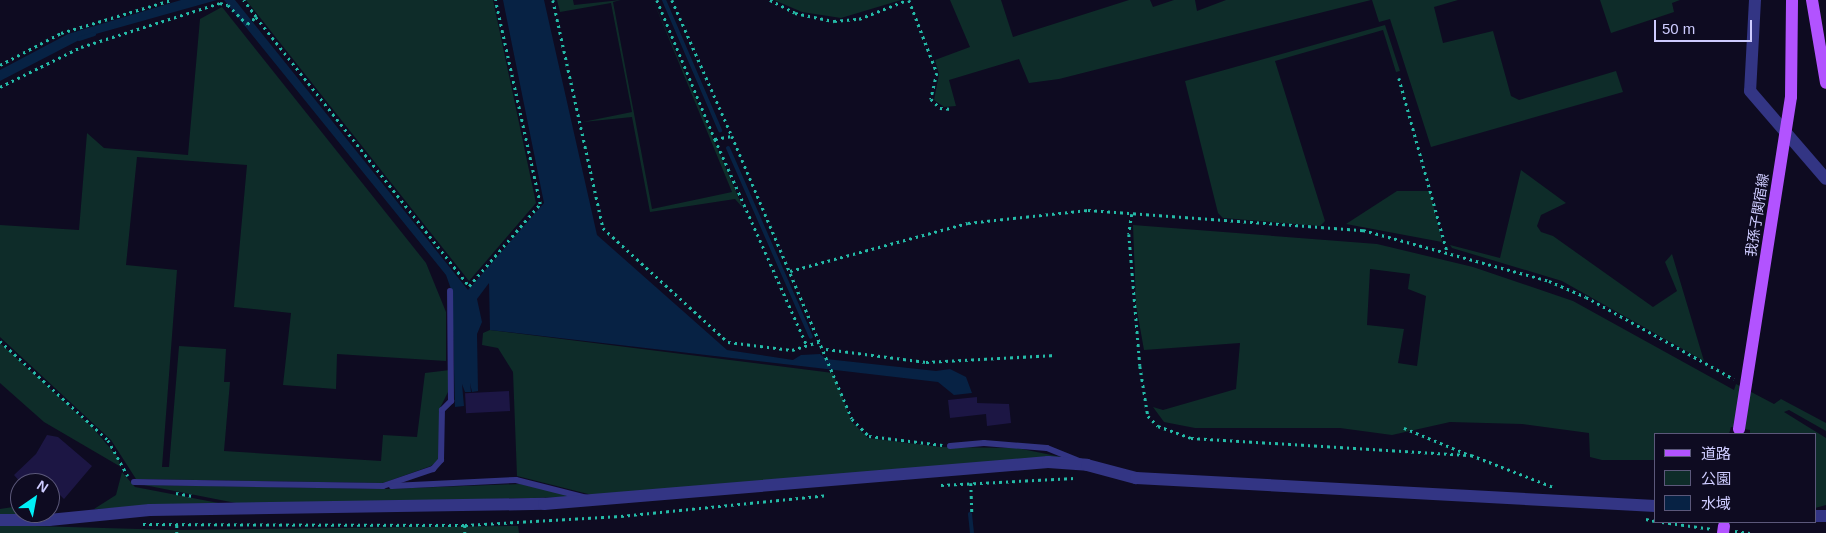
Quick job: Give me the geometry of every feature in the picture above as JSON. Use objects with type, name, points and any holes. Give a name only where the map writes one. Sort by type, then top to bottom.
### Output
[{"type":"main road","name":"我孫子関宿線","points":[[1739,432],[1791,97],[1792,0]]},
{"type":"main road","points":[[1812,0],[1826,83]]},
{"type":"street","points":[[1755,0],[1750,91],[1826,179]]},
{"type":"street","points":[[0,520],[49,520],[150,510],[414,508],[592,501],[987,465],[1087,465],[1136,478],[1654,506]]},
{"type":"lane","points":[[383,486],[433,469],[441,460],[442,410],[451,402],[450,291]]},
{"type":"lane","points":[[950,446],[984,443],[1047,448],[1087,465]]},
{"type":"lane","points":[[134,482],[383,486],[516,480],[592,501]]},
{"type":"path","points":[[0,65],[62,33],[171,0]]},
{"type":"path","points":[[243,0],[469,286],[540,204],[495,0]]},
{"type":"path","points":[[554,0],[603,228],[719,337],[757,349],[807,346],[822,342]]},
{"type":"path","points":[[657,0],[715,139],[807,346]]},
{"type":"path","points":[[672,0],[861,431],[950,446]]},
{"type":"path","points":[[770,0],[795,13],[834,21],[859,19],[908,0],[937,73],[931,99],[940,108],[952,109]]},
{"type":"path","points":[[0,87],[81,46],[220,3],[228,5],[247,24],[256,17]]},
{"type":"path","points":[[1399,78],[1448,251]]},
{"type":"path","points":[[715,139],[732,136]]},
{"type":"path","points":[[790,271],[921,233],[1000,217],[1088,210],[1363,230],[1448,251],[1586,297],[1739,382]]},
{"type":"path","points":[[1132,214],[1129,234],[1140,366],[1148,416],[1158,426],[1192,438],[1471,455]]},
{"type":"path","points":[[0,341],[108,440],[134,482]]},
{"type":"path","points":[[826,349],[926,362],[1056,355]]},
{"type":"path","points":[[1404,428],[1560,489]]},
{"type":"path","points":[[971,483],[972,514]]},
{"type":"path","points":[[165,491],[201,497]]},
{"type":"path","points":[[1672,523],[1725,528],[1750,533]]},
{"type":"path","points":[[177,525],[177,533]]},
{"type":"path","points":[[465,525],[465,533]]},
{"type":"green space","points":[[246,0],[493,0],[536,203],[469,281]]},
{"type":"green space","points":[[557,0],[573,0],[574,5],[621,0],[613,2],[652,209],[732,192],[653,0],[743,208],[735,199],[650,212],[632,117],[583,122],[632,112],[611,3],[560,12]]},
{"type":"green space","points":[[774,0],[901,0],[841,18],[802,12]]},
{"type":"green space","points":[[950,0],[1001,0],[1013,37],[1129,0],[1150,0],[1153,7],[1174,0],[1195,0],[1197,11],[1226,0],[1371,0],[1059,79],[1029,83],[1019,59],[949,80],[956,106],[944,107],[934,100],[939,74],[935,60],[970,47]]},
{"type":"green space","points":[[1372,0],[1458,0],[1434,7],[1443,43],[1493,31],[1511,96],[1519,100],[1616,71],[1623,92],[1431,147],[1390,19],[1379,22]]},
{"type":"green space","points":[[1600,0],[1680,0],[1672,3],[1674,12],[1611,33]]},
{"type":"green space","points":[[222,7],[426,263],[446,312],[446,361],[337,354],[336,389],[283,385],[291,313],[234,307],[247,165],[137,157],[126,265],[177,270],[162,467],[169,467],[179,346],[226,349],[224,382],[230,382],[224,451],[381,461],[383,435],[417,437],[425,373],[450,370],[449,390],[440,408],[439,460],[431,466],[383,483],[136,479],[111,440],[0,337],[0,225],[79,230],[87,133],[104,148],[188,155],[200,19]]},
{"type":"green space","points":[[1385,25],[1400,71],[1396,72],[1383,30],[1275,61],[1325,221],[1320,226],[1223,218],[1218,213],[1185,81]]},
{"type":"green space","points":[[1521,170],[1566,203],[1541,215],[1537,226],[1541,232],[1553,236],[1653,307],[1677,291],[1665,262],[1672,254],[1704,361],[1562,281],[1452,248],[1450,245],[1500,258]]},
{"type":"green space","points":[[1397,191],[1430,191],[1442,242],[1346,224]]},
{"type":"green space","points":[[1133,225],[1377,244],[1473,267],[1573,301],[1734,390],[1736,384],[1774,404],[1781,399],[1826,423],[1826,431],[1789,410],[1784,412],[1826,438],[1826,505],[1816,508],[1816,433],[1750,433],[1750,430],[1731,427],[1729,433],[1654,433],[1654,460],[1602,460],[1590,457],[1589,433],[1522,424],[1450,422],[1392,435],[1340,428],[1195,428],[1164,422],[1153,407],[1163,410],[1236,389],[1240,343],[1144,350],[1136,305]],"holes":[[[1370,269],[1410,274],[1408,289],[1426,296],[1417,366],[1398,363],[1404,329],[1367,325]]]},
{"type":"green space","points":[[490,330],[833,373],[852,422],[868,438],[940,447],[1017,448],[1071,459],[596,496],[517,476],[513,372],[498,348],[482,345],[483,333]]},
{"type":"green space","points":[[0,343],[92,427],[117,456],[121,467],[44,422],[0,383]]},
{"type":"green space","points":[[122,472],[135,487],[229,505],[94,509],[116,495]]},
{"type":"green space","points":[[520,484],[578,497],[241,504],[144,485],[386,489]]},
{"type":"green space","points":[[10,507],[10,515],[0,515],[0,509]]},
{"type":"green space","points":[[0,525],[173,530],[518,526],[519,533],[0,533]]},
{"type":"water","points":[[181,0],[217,0],[85,37],[0,81],[0,70],[68,34]]},
{"type":"water","points":[[224,0],[235,0],[468,290],[544,203],[503,0],[544,0],[597,235],[727,350],[793,360],[801,355],[820,354],[826,359],[936,371],[950,369],[966,377],[972,393],[954,395],[938,382],[490,330],[489,283],[477,299],[482,322],[477,334],[478,391],[472,392],[470,383],[471,392],[465,392],[462,384],[464,406],[455,407],[452,292],[446,275]]},
{"type":"building","points":[[509,391],[510,411],[466,413],[465,393]]},
{"type":"building","points":[[977,397],[977,403],[1009,404],[1011,423],[987,426],[986,414],[950,418],[948,400]]},
{"type":"building","points":[[47,435],[58,437],[92,466],[64,499],[60,495],[60,473],[16,473],[36,454]]},
{"type":"waterway","points":[[664,0],[720,130]]},
{"type":"waterway","points":[[79,39],[94,34]]},
{"type":"waterway","points":[[728,148],[811,337]]},
{"type":"waterway","points":[[970,514],[972,533]]}]
